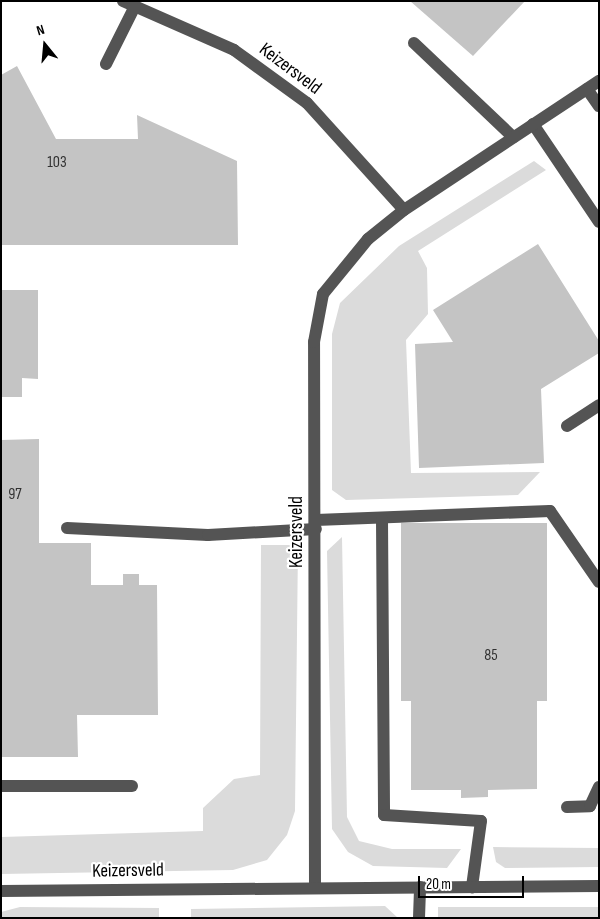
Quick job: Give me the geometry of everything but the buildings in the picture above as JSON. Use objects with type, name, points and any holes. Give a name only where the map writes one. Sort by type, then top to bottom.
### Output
[{"type":"street","points":[[106,64],[129,4]]},
{"type":"street","name":"Keizersveld","points":[[129,4],[234,50],[308,103],[404,210]]},
{"type":"street","points":[[414,43],[512,138]]},
{"type":"street","name":"Keizersveld","points":[[314,888],[316,525],[314,342],[322,294],[368,239],[404,210],[599,81]]},
{"type":"street","points":[[587,89],[599,106]]},
{"type":"street","points":[[534,124],[599,222]]},
{"type":"street","points":[[567,426],[599,405]]},
{"type":"street","points":[[67,528],[208,535],[382,520],[550,511],[599,582]]},
{"type":"street","points":[[382,520],[384,815],[481,821],[472,887]]},
{"type":"street","points":[[1,786],[132,786]]},
{"type":"street","points":[[567,807],[590,806],[599,787]]},
{"type":"street","name":"Keizersveld","points":[[1,890],[599,886]]},
{"type":"street","points":[[419,918],[420,887]]},
{"type":"shaded area","points":[[534,161],[546,170],[418,251],[427,268],[428,314],[406,340],[411,473],[540,472],[518,495],[346,500],[332,490],[332,334],[340,303],[399,246]]},
{"type":"shaded area","points":[[342,537],[347,817],[359,841],[392,849],[461,849],[447,868],[373,866],[348,852],[332,829],[327,551]]},
{"type":"shaded area","points":[[261,545],[298,545],[295,811],[287,835],[267,860],[233,870],[1,874],[1,837],[203,831],[203,808],[234,779],[260,775]]},
{"type":"shaded area","points":[[493,847],[599,848],[599,867],[505,868],[496,862]]},
{"type":"shaded area","points":[[385,906],[398,918],[191,918],[191,909]]},
{"type":"shaded area","points":[[20,907],[159,908],[159,918],[1,918],[1,912]]},
{"type":"shaded area","points":[[438,907],[599,907],[599,918],[438,918]]}]
